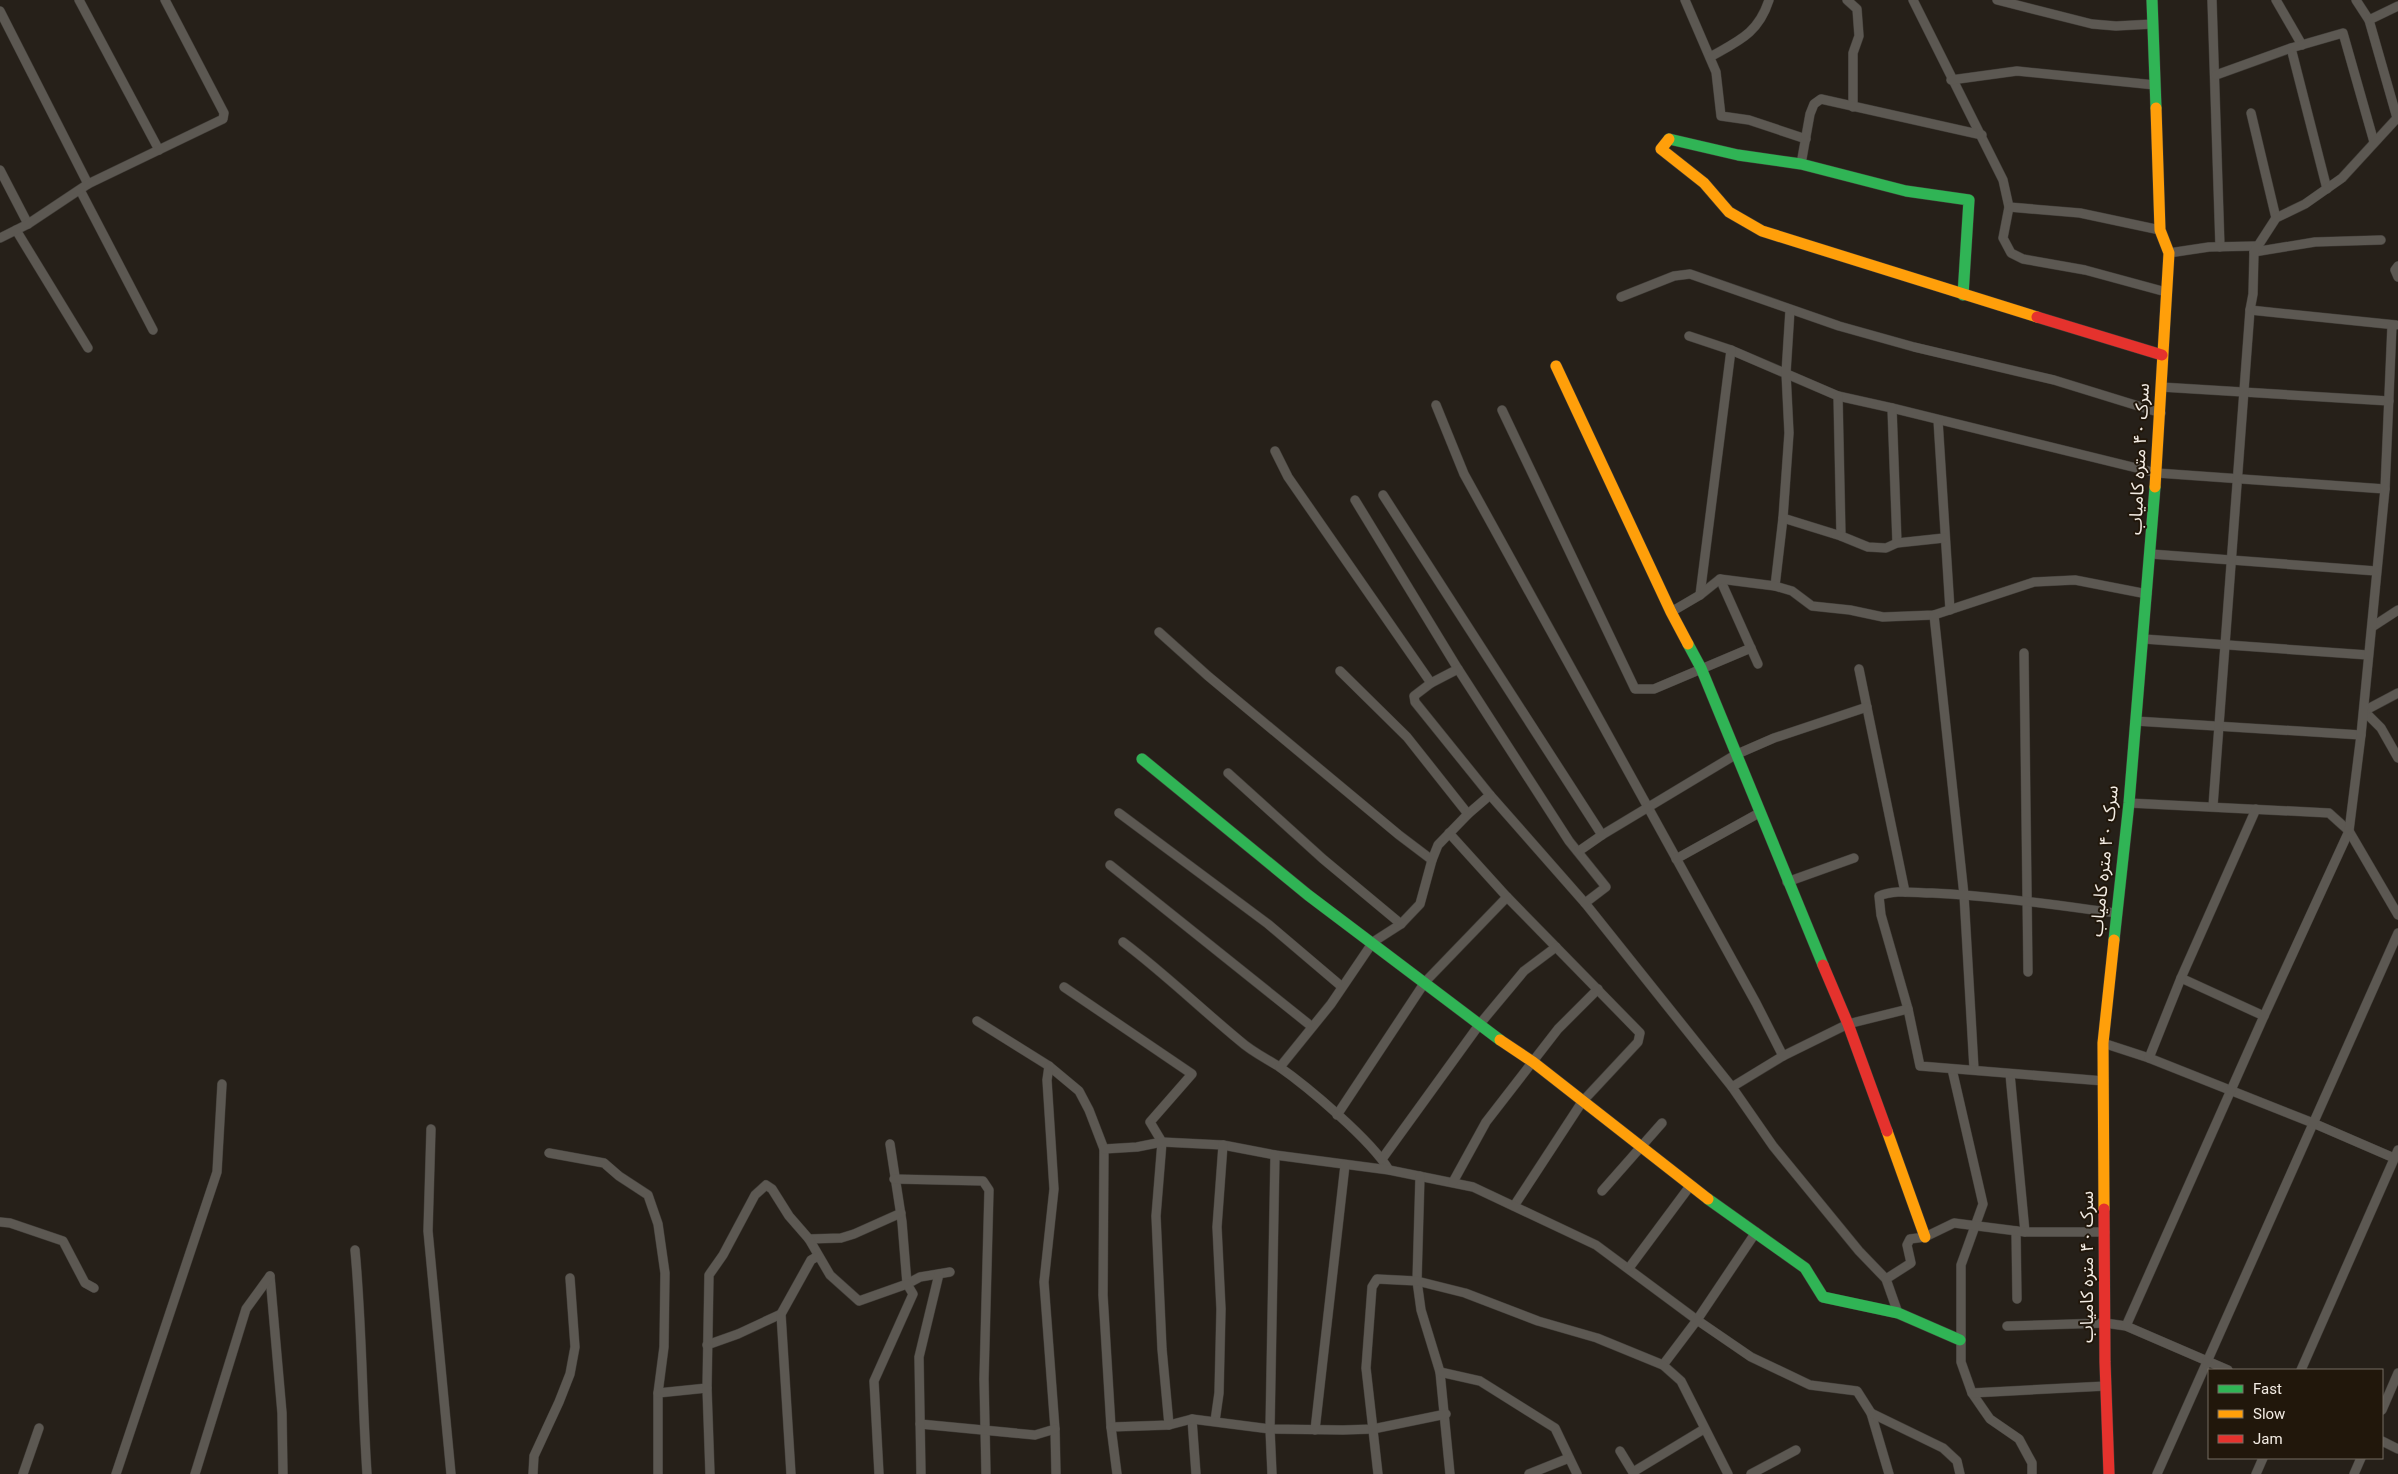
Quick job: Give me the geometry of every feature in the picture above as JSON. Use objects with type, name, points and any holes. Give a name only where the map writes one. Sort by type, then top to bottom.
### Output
[{"type":"street","points":[[79,0],[158,150]]},
{"type":"street","points":[[0,238],[28,224],[84,187],[224,117],[224,113],[166,0]]},
{"type":"street","points":[[1686,0],[1716,72],[1721,116],[1749,120],[1806,139]]},
{"type":"street","points":[[1710,57],[1748,35],[1765,13],[1769,0]]},
{"type":"street","points":[[1847,0],[1857,9],[1859,36],[1853,53],[1852,107]]},
{"type":"street","points":[[1912,0],[1951,80],[1982,135],[2003,180],[2009,207],[2003,238],[2011,253],[2023,259],[2085,270],[2166,292]]},
{"type":"street","points":[[1997,0],[2092,24],[2116,26],[2152,24]]},
{"type":"street","points":[[2152,0],[2160,230],[2169,253],[2220,246],[2255,249],[2315,242],[2381,240]]},
{"type":"street","points":[[2212,0],[2216,75],[2220,246]]},
{"type":"street","points":[[2276,0],[2302,45]]},
{"type":"street","points":[[2213,806],[2255,249],[2276,218],[2305,204],[2342,178],[2398,117],[2369,20],[2356,0]]},
{"type":"street","points":[[2369,20],[2398,6]]},
{"type":"street","points":[[0,11],[153,330]]},
{"type":"street","points":[[2216,75],[2291,48],[2343,33],[2374,142]]},
{"type":"street","points":[[2291,48],[2327,189]]},
{"type":"street","points":[[1951,80],[2017,71],[2155,85]]},
{"type":"street","points":[[1801,164],[1814,104],[1821,100],[1982,135]]},
{"type":"street","points":[[2251,113],[2276,218]]},
{"type":"street","points":[[1963,295],[1969,200],[1906,191],[1801,164],[1738,155],[1668,139],[1661,149],[1704,183],[1729,212],[1762,232],[1963,295],[2162,355]]},
{"type":"street","points":[[0,170],[28,224]]},
{"type":"street","points":[[2009,207],[2080,214],[2160,230]]},
{"type":"street","points":[[16,230],[88,348]]},
{"type":"street","name":"سرک ۴۰ متره کامیاب","points":[[2109,1474],[2105,1323],[2103,1043],[2129,803],[2144,639],[2161,413],[2162,355],[2169,253]]},
{"type":"street","points":[[2398,266],[2395,270],[2398,277]]},
{"type":"street","points":[[1621,298],[1674,276],[1690,274],[1790,310],[1914,347],[2054,380],[2161,413]]},
{"type":"street","points":[[1775,586],[1783,518],[1789,432],[1786,373],[1790,310]]},
{"type":"street","points":[[2126,1326],[2264,1016],[2349,831],[2364,711],[2385,489],[2395,325],[2250,310]]},
{"type":"street","points":[[1689,336],[1731,350],[1838,396],[2157,473],[2385,489]]},
{"type":"street","points":[[1700,596],[1731,350]]},
{"type":"street","points":[[1556,366],[1671,612],[1701,668],[1787,882],[1796,899],[1848,1024],[1925,1237]]},
{"type":"street","points":[[2162,387],[2389,401]]},
{"type":"street","points":[[1838,396],[1841,536]]},
{"type":"street","points":[[1436,405],[1464,474],[1783,1056]]},
{"type":"street","points":[[1892,408],[1897,543]]},
{"type":"street","points":[[1502,410],[1636,689],[1654,689],[1751,648]]},
{"type":"street","points":[[1938,420],[1950,610]]},
{"type":"street","points":[[1274,451],[1288,476],[1431,683]]},
{"type":"street","points":[[1383,495],[1602,835]]},
{"type":"street","points":[[1355,500],[1458,669],[1569,841],[1579,851],[1606,887],[1585,903]]},
{"type":"street","points":[[1783,518],[1841,536],[1868,547],[1886,548],[1897,543],[1944,538]]},
{"type":"street","points":[[2151,554],[2376,570]]},
{"type":"street","points":[[1720,579],[1758,664]]},
{"type":"street","points":[[1671,612],[1700,596],[1720,579],[1775,586],[1792,591],[1812,606],[1850,610],[1883,618],[1934,615],[2034,582],[2074,580],[2147,594]]},
{"type":"street","points":[[2372,627],[2398,610]]},
{"type":"street","points":[[1934,615],[1964,895],[1974,1069]]},
{"type":"street","points":[[1159,632],[1216,683],[1399,836],[1432,860]]},
{"type":"street","points":[[2144,639],[2368,655]]},
{"type":"street","points":[[2024,653],[2028,972]]},
{"type":"street","points":[[1458,669],[1431,683],[1414,696],[1415,702],[1490,795],[1585,903],[1732,1087],[1773,1146],[1859,1250],[1886,1278],[1898,1313]]},
{"type":"street","points":[[1859,669],[1905,892]]},
{"type":"street","points":[[1340,671],[1408,737],[1468,814]]},
{"type":"street","points":[[2364,711],[2398,693]]},
{"type":"street","points":[[1579,851],[1602,835],[1735,755],[1774,738],[1867,706]]},
{"type":"street","points":[[2364,711],[2381,728],[2398,758]]},
{"type":"street","points":[[2135,721],[2361,735]]},
{"type":"street","points":[[1142,759],[1308,895],[1373,942],[1479,1025],[1533,1062],[1690,1186],[1806,1268],[1823,1297],[1898,1313],[1960,1340]]},
{"type":"street","points":[[1228,773],[1323,858],[1401,924]]},
{"type":"street","points":[[1280,1067],[1330,1004],[1373,942],[1401,924],[1420,904],[1432,860],[1438,846],[1468,814],[1490,795]]},
{"type":"street","points":[[2129,803],[2213,806],[2329,814],[2349,831],[2398,915]]},
{"type":"street","points":[[2149,1058],[2181,978],[2256,809]]},
{"type":"street","points":[[1119,813],[1268,924],[1341,986]]},
{"type":"street","points":[[1676,859],[1759,813]]},
{"type":"street","points":[[1449,834],[1640,1033],[1638,1042],[1582,1102],[1514,1206]]},
{"type":"street","points":[[1787,882],[1854,858]]},
{"type":"street","points":[[1110,865],[1311,1026]]},
{"type":"street","points":[[2104,1082],[1974,1069],[1920,1066],[1908,1009],[1881,915],[1879,896],[1886,893],[1905,892],[1964,895],[2116,913]]},
{"type":"street","points":[[1338,1115],[1425,982],[1508,897]]},
{"type":"street","points":[[2158,1474],[2206,1361],[2398,933]]},
{"type":"street","points":[[1123,942],[1158,969],[1241,1042],[1280,1067],[1338,1115],[1382,1159],[1389,1170]]},
{"type":"street","points":[[1382,1159],[1479,1025],[1524,971],[1556,947]]},
{"type":"street","points":[[2181,978],[2264,1016]]},
{"type":"street","points":[[1064,987],[1192,1074],[1150,1122],[1162,1142],[1156,1216],[1162,1349],[1169,1426]]},
{"type":"street","points":[[1453,1182],[1486,1122],[1558,1029],[1598,989]]},
{"type":"street","points":[[1732,1087],[1783,1056],[1848,1024],[1908,1009]]},
{"type":"street","points":[[977,1020],[1049,1066],[1079,1091],[1089,1110],[1104,1148],[1103,1295],[1112,1427],[1118,1474]]},
{"type":"street","points":[[2103,1043],[2149,1058],[2231,1092],[2396,1154],[2301,1369]]},
{"type":"street","points":[[1049,1066],[1047,1080],[1054,1189],[1044,1282],[1055,1428],[1056,1474]]},
{"type":"street","points":[[1952,1069],[1983,1204],[1961,1265],[1960,1362],[1972,1393],[1990,1419],[2019,1440],[2032,1463],[2032,1474]]},
{"type":"street","points":[[2010,1074],[2021,1232],[2017,1299]]},
{"type":"street","points":[[116,1474],[217,1172],[222,1084]]},
{"type":"street","points":[[1602,1191],[1662,1123]]},
{"type":"street","points":[[431,1129],[428,1231],[451,1474]]},
{"type":"street","points":[[1104,1148],[1137,1147],[1162,1142],[1222,1145],[1275,1155],[1389,1170],[1453,1182],[1473,1188],[1596,1245],[1697,1320],[1751,1357],[1810,1385],[1857,1390],[1871,1413],[1889,1474]]},
{"type":"street","points":[[879,1474],[874,1381],[912,1294],[907,1284],[901,1213],[894,1179],[890,1144]]},
{"type":"street","points":[[1215,1421],[1219,1393],[1221,1308],[1217,1227],[1222,1145]]},
{"type":"street","points":[[549,1153],[604,1163],[619,1176],[648,1195],[658,1224],[665,1273],[664,1347],[658,1393],[658,1474]]},
{"type":"street","points":[[1272,1474],[1270,1429],[1275,1155]]},
{"type":"street","points":[[1315,1430],[1345,1165]]},
{"type":"street","points":[[1420,1176],[1417,1281],[1421,1310],[1440,1372],[1446,1414],[1450,1474]]},
{"type":"street","points":[[894,1179],[983,1181],[989,1190],[984,1379],[986,1474]]},
{"type":"street","points":[[710,1474],[707,1388],[709,1275],[723,1256],[756,1195],[766,1185],[772,1189],[789,1216],[809,1239],[830,1275],[859,1301],[907,1284],[917,1278],[950,1272]]},
{"type":"street","points":[[1628,1268],[1690,1186]]},
{"type":"street","points":[[809,1239],[840,1238],[854,1234],[901,1213]]},
{"type":"street","points":[[0,1222],[10,1223],[63,1241],[85,1283],[94,1288]]},
{"type":"street","points":[[1886,1278],[1911,1263],[1907,1245],[1910,1238],[1925,1237],[1954,1223],[2021,1232],[2105,1232]]},
{"type":"street","points":[[1662,1365],[1697,1320],[1756,1232]]},
{"type":"street","points":[[355,1250],[362,1325],[362,1391],[367,1474]]},
{"type":"street","points":[[791,1474],[781,1314],[811,1260],[818,1256]]},
{"type":"street","points":[[921,1474],[919,1357],[938,1274]]},
{"type":"street","points":[[194,1474],[246,1308],[270,1276],[282,1413],[283,1474]]},
{"type":"street","points":[[533,1474],[534,1456],[570,1374],[575,1347],[570,1278]]},
{"type":"street","points":[[1378,1474],[1366,1368],[1372,1287],[1377,1280],[1417,1281],[1465,1292],[1538,1321],[1597,1338],[1662,1365],[1681,1380],[1728,1474]]},
{"type":"street","points":[[707,1346],[781,1314]]},
{"type":"street","points":[[2007,1326],[2105,1323],[2126,1326],[2226,1369]]},
{"type":"street","points":[[1440,1372],[1480,1381],[1555,1428],[1577,1474]]},
{"type":"street","points":[[2383,1408],[2398,1373]]},
{"type":"street","points":[[1972,1393],[2106,1386]]},
{"type":"street","points":[[658,1393],[707,1388]]},
{"type":"street","points":[[1871,1413],[1944,1448],[1957,1461],[1960,1474]]},
{"type":"street","points":[[1112,1427],[1169,1426],[1192,1419],[1270,1429],[1373,1429],[1446,1414]]},
{"type":"street","points":[[1192,1419],[1196,1474]]},
{"type":"street","points":[[920,1424],[1035,1435],[1055,1428]]},
{"type":"street","points":[[24,1474],[39,1428]]},
{"type":"street","points":[[1620,1451],[1633,1473],[1704,1429]]},
{"type":"street","points":[[2383,1442],[2398,1449]]},
{"type":"street","points":[[1751,1474],[1796,1450]]},
{"type":"street","points":[[1529,1474],[1569,1458]]},
{"type":"street","points":[[2256,1474],[2263,1459]]},
{"type":"street","points":[[2354,1474],[2361,1459]]},
{"type":"traffic: fast","points":[[2152,0],[2156,108]]},
{"type":"traffic: fast","points":[[1669,139],[1738,155],[1801,164],[1906,191],[1969,200],[1963,295]]},
{"type":"traffic: fast","points":[[2114,940],[2129,803],[2155,487]]},
{"type":"traffic: fast","points":[[1688,644],[1701,668],[1823,965]]},
{"type":"traffic: fast","points":[[1142,759],[1308,895],[1500,1040]]},
{"type":"traffic: fast","points":[[1708,1199],[1805,1268],[1823,1297],[1898,1313],[1960,1340]]},
{"type":"traffic: slow","points":[[2155,487],[2169,253],[2160,230],[2156,108]]},
{"type":"traffic: slow","points":[[1669,139],[1661,149],[1704,183],[1729,212],[1762,231],[2037,317]]},
{"type":"traffic: slow","points":[[1556,366],[1671,612],[1688,644]]},
{"type":"traffic: slow","points":[[2104,1209],[2103,1043],[2114,940]]},
{"type":"traffic: slow","points":[[1500,1040],[1533,1062],[1708,1199]]},
{"type":"traffic: slow","points":[[1887,1131],[1925,1237]]},
{"type":"traffic: jam","points":[[2037,317],[2162,355]]},
{"type":"traffic: jam","points":[[1823,965],[1848,1024],[1887,1131]]},
{"type":"traffic: jam","points":[[2104,1209],[2105,1362],[2109,1474]]}]
